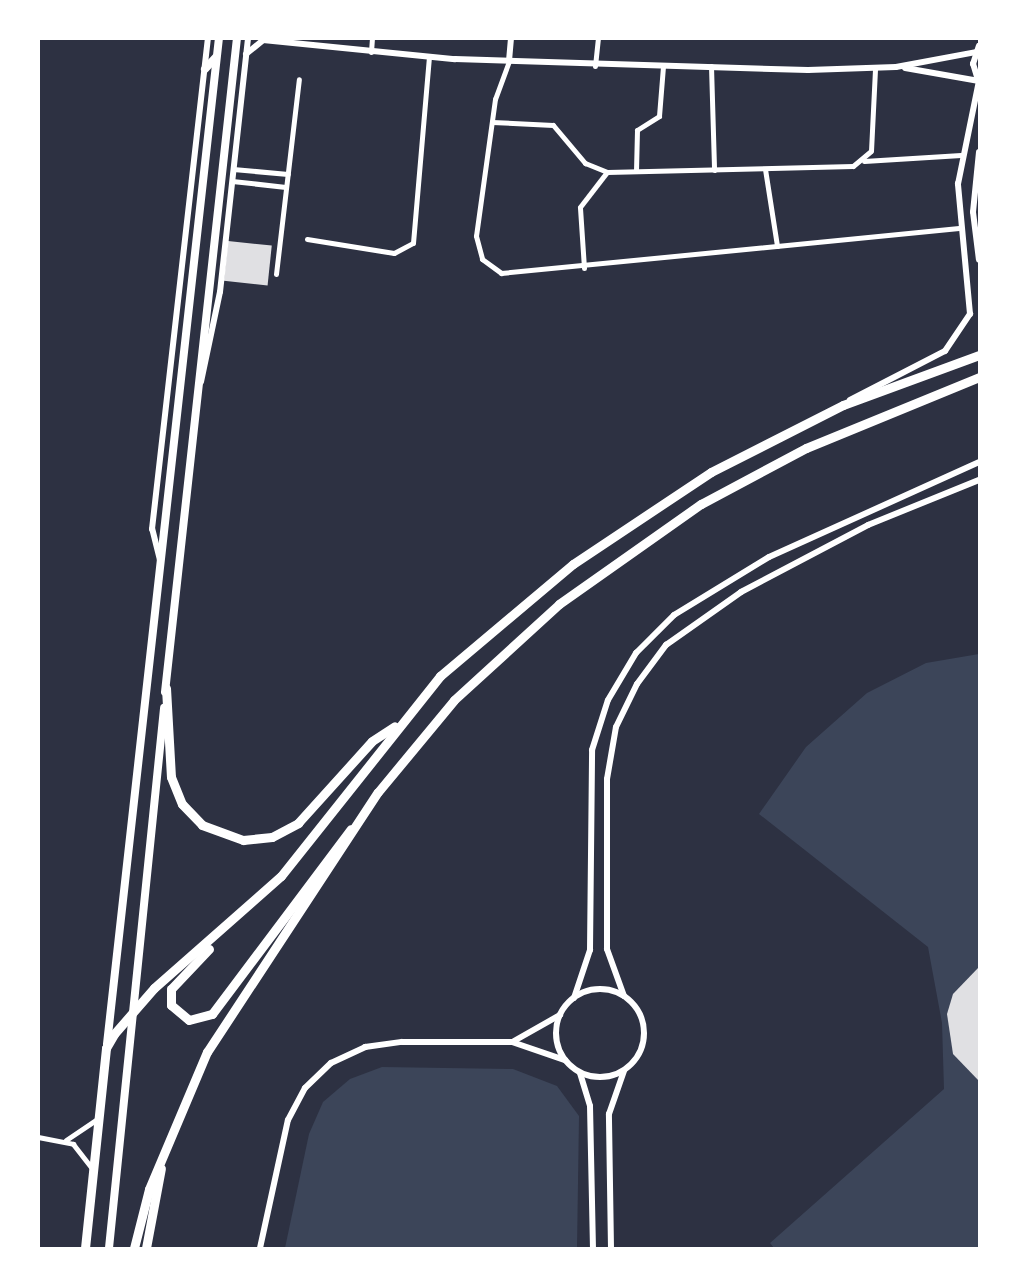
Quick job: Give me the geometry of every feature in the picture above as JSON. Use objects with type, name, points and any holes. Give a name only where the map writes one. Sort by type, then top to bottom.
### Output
[{"type":"highway","points":[[355,827],[340,838],[212,1014],[189,1020],[171,1005],[171,989],[221,934],[300,855],[396,726],[456,661],[607,539],[721,466],[843,405],[979,355]]},
{"type":"highway","points":[[134,1248],[162,1158],[207,1052],[406,754],[473,681],[621,557],[765,467],[979,377]]},
{"type":"highway","points":[[166,688],[171,777],[182,804],[202,825],[243,840],[272,837],[298,823],[372,741],[396,726]]},
{"type":"highway","points":[[85,1248],[106,1048],[135,1007],[221,934]]},
{"type":"highway","points":[[146,1248],[162,1158]]},
{"type":"main road","points":[[106,1048],[163,565],[219,38]]},
{"type":"main road","points":[[109,1248],[166,688],[237,38]]},
{"type":"main road","points":[[205,69],[216,58]]},
{"type":"street","points":[[163,565],[152,529],[208,38]]},
{"type":"street","points":[[198,387],[212,346],[248,38]]},
{"type":"street","points":[[371,52],[372,38]]},
{"type":"street","points":[[511,38],[509,61],[492,122],[476,236],[482,259],[509,275],[959,228]]},
{"type":"street","points":[[595,66],[598,38]]},
{"type":"street","points":[[246,54],[263,39],[429,57],[595,66],[875,68],[896,67],[977,49],[979,81],[961,155],[959,228],[971,305],[964,331],[945,351],[843,405]]},
{"type":"street","points":[[307,239],[394,253],[413,243],[429,57]]},
{"type":"street","points":[[636,171],[637,130],[660,116],[663,66]]},
{"type":"street","points":[[711,66],[713,170]]},
{"type":"street","points":[[896,67],[979,81]]},
{"type":"street","points":[[864,161],[872,144],[875,68]]},
{"type":"street","points":[[276,274],[299,79]]},
{"type":"street","points":[[492,122],[553,125],[585,163],[607,172],[765,169],[961,155]]},
{"type":"street","points":[[979,152],[973,212],[979,260]]},
{"type":"street","points":[[233,169],[288,174]]},
{"type":"street","points":[[765,169],[777,246]]},
{"type":"street","points":[[584,268],[580,207],[607,172]]},
{"type":"street","points":[[232,181],[286,187]]},
{"type":"street","points":[[512,1042],[560,1015],[574,998],[590,950],[592,750],[608,700],[636,653],[674,615],[769,556],[979,462]]},
{"type":"street","points":[[611,1248],[610,1114],[624,1071],[642,1050],[644,1027],[624,996],[607,949],[607,779],[616,727],[636,684],[666,645],[741,592],[867,525],[979,480]]},
{"type":"street","points":[[574,998],[598,989],[624,996]]},
{"type":"street","points":[[560,1015],[556,1030],[565,1060]]},
{"type":"street","points":[[260,1248],[288,1120],[305,1088],[331,1063],[383,1043],[512,1042],[565,1060],[580,1073],[602,1077],[624,1071]]},
{"type":"street","points":[[580,1073],[590,1106],[593,1248]]},
{"type":"street","points":[[38,1137],[66,1140],[97,1119]]},
{"type":"street","points":[[66,1140],[92,1168]]},
{"type":"shaded area","points":[[979,654],[979,1248],[774,1248],[770,1243],[944,1089],[942,1023],[928,947],[759,814],[806,747],[867,693],[926,663]]},
{"type":"shaded area","points":[[382,1067],[513,1069],[557,1086],[579,1116],[577,1248],[285,1248],[309,1134],[323,1102],[350,1079]]},
{"type":"building","points":[[228,241],[272,246],[268,285],[224,281]]},
{"type":"building","points":[[979,967],[979,1081],[953,1054],[947,1014],[953,994]]}]
